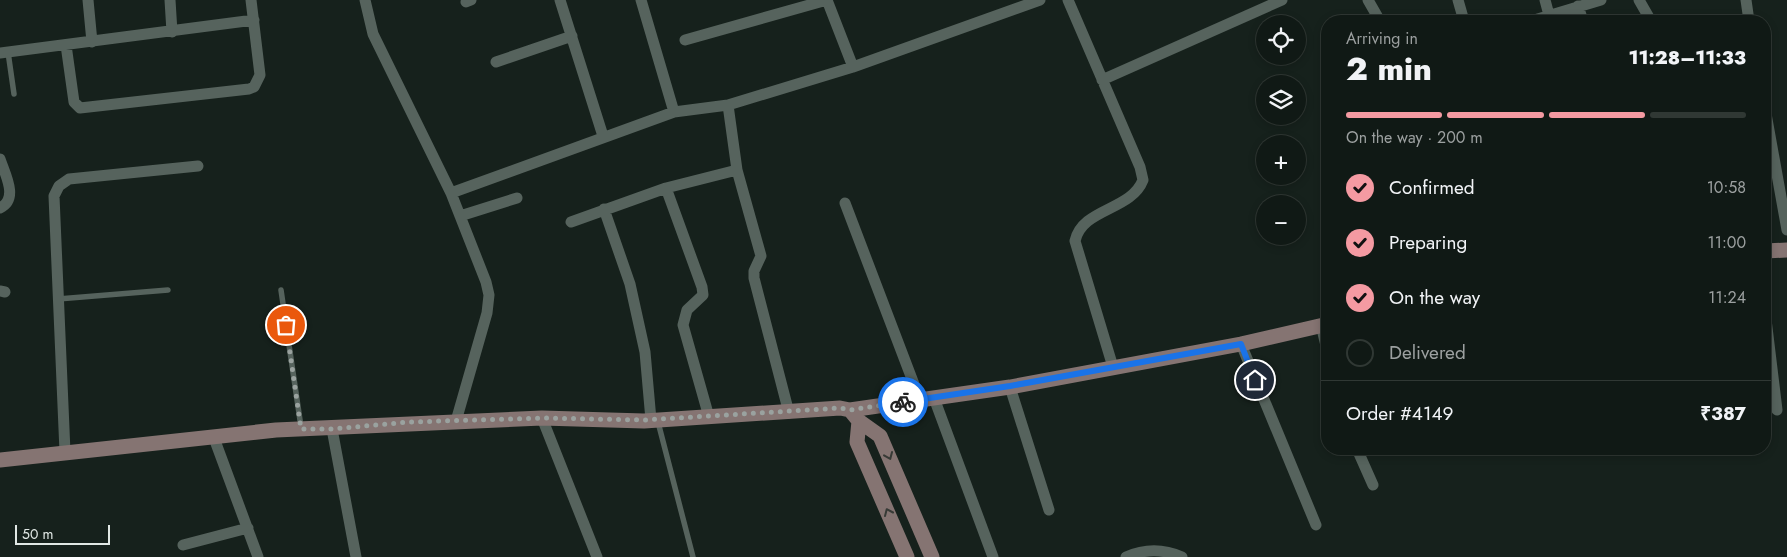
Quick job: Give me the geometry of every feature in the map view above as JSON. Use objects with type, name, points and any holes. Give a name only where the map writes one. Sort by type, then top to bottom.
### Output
[{"type":"street","points":[[88,0],[92,42]]},
{"type":"street","points":[[170,0],[172,32]]},
{"type":"street","points":[[66,45],[74,102],[80,108],[249,89],[254,87],[260,75],[251,0]]},
{"type":"street","points":[[365,0],[373,34],[451,193],[486,282],[489,295],[487,313],[456,421]]},
{"type":"street","points":[[560,0],[603,136]]},
{"type":"street","points":[[641,0],[674,112]]},
{"type":"street","points":[[685,40],[827,0],[853,67]]},
{"type":"street","points":[[451,193],[603,136],[674,112],[728,105],[853,67],[1040,0]]},
{"type":"street","points":[[1102,80],[1282,0]]},
{"type":"street","points":[[1368,0],[1377,15]]},
{"type":"street","points":[[1458,0],[1462,15]]},
{"type":"street","points":[[1546,0],[1549,15],[1601,0]]},
{"type":"street","points":[[1639,0],[1647,15]]},
{"type":"street","points":[[1746,0],[1748,15]]},
{"type":"street","points":[[1073,1],[1102,80],[1140,167],[1143,180],[1134,194],[1083,223],[1077,232],[1075,242],[1113,367]]},
{"type":"street","points":[[1578,6],[1581,15]]},
{"type":"street","points":[[4,53],[254,20]]},
{"type":"street","points":[[496,62],[572,36]]},
{"type":"street","points":[[728,105],[737,170],[761,256],[754,271],[754,278],[789,413]]},
{"type":"street","points":[[1771,141],[1787,230]]},
{"type":"street","points":[[0,159],[10,191],[10,199],[0,208]]},
{"type":"street","points":[[65,452],[54,206],[54,196],[58,186],[69,180],[198,166]]},
{"type":"street","points":[[571,222],[666,188],[737,170]]},
{"type":"street","points":[[666,188],[702,287],[703,295],[687,310],[683,325],[709,417]]},
{"type":"street","points":[[460,216],[517,198]]},
{"type":"street","points":[[845,203],[993,557]]},
{"type":"street","points":[[604,209],[630,284],[645,352],[655,420]]},
{"type":"street","points":[[1771,251],[1787,250]]},
{"type":"street","points":[[854,415],[927,399],[1010,386],[1241,344],[1321,326]]},
{"type":"street","points":[[1241,344],[1316,525]]},
{"type":"street","points":[[1771,360],[1777,410]]},
{"type":"street","points":[[1010,386],[1049,510]]},
{"type":"street","points":[[0,460],[276,430],[332,429],[409,422],[542,418],[655,420],[789,413],[840,408],[854,415],[880,436],[932,557]]},
{"type":"street","points":[[854,415],[857,442],[907,557]]},
{"type":"street","points":[[542,418],[597,557]]},
{"type":"street","points":[[332,429],[356,557]]},
{"type":"street","points":[[214,438],[258,557]]},
{"type":"street","points":[[1360,455],[1373,485]]},
{"type":"street","points":[[183,545],[248,528]]},
{"type":"street","points":[[1126,557],[1153,551],[1168,551],[1181,557]]},
{"type":"lane","points":[[4,53],[14,94]]},
{"type":"lane","points":[[58,299],[168,290]]},
{"type":"lane","points":[[280,290],[301,429]]},
{"type":"lane","points":[[655,420],[693,557]]},
{"type":"way so far","points":[[286,325],[301,429],[332,429],[409,422],[542,418],[644,420],[789,413],[840,408],[850,410],[903,402]]},
{"type":"route","points":[[903,402],[1010,386],[1241,344],[1255,380]]}]
